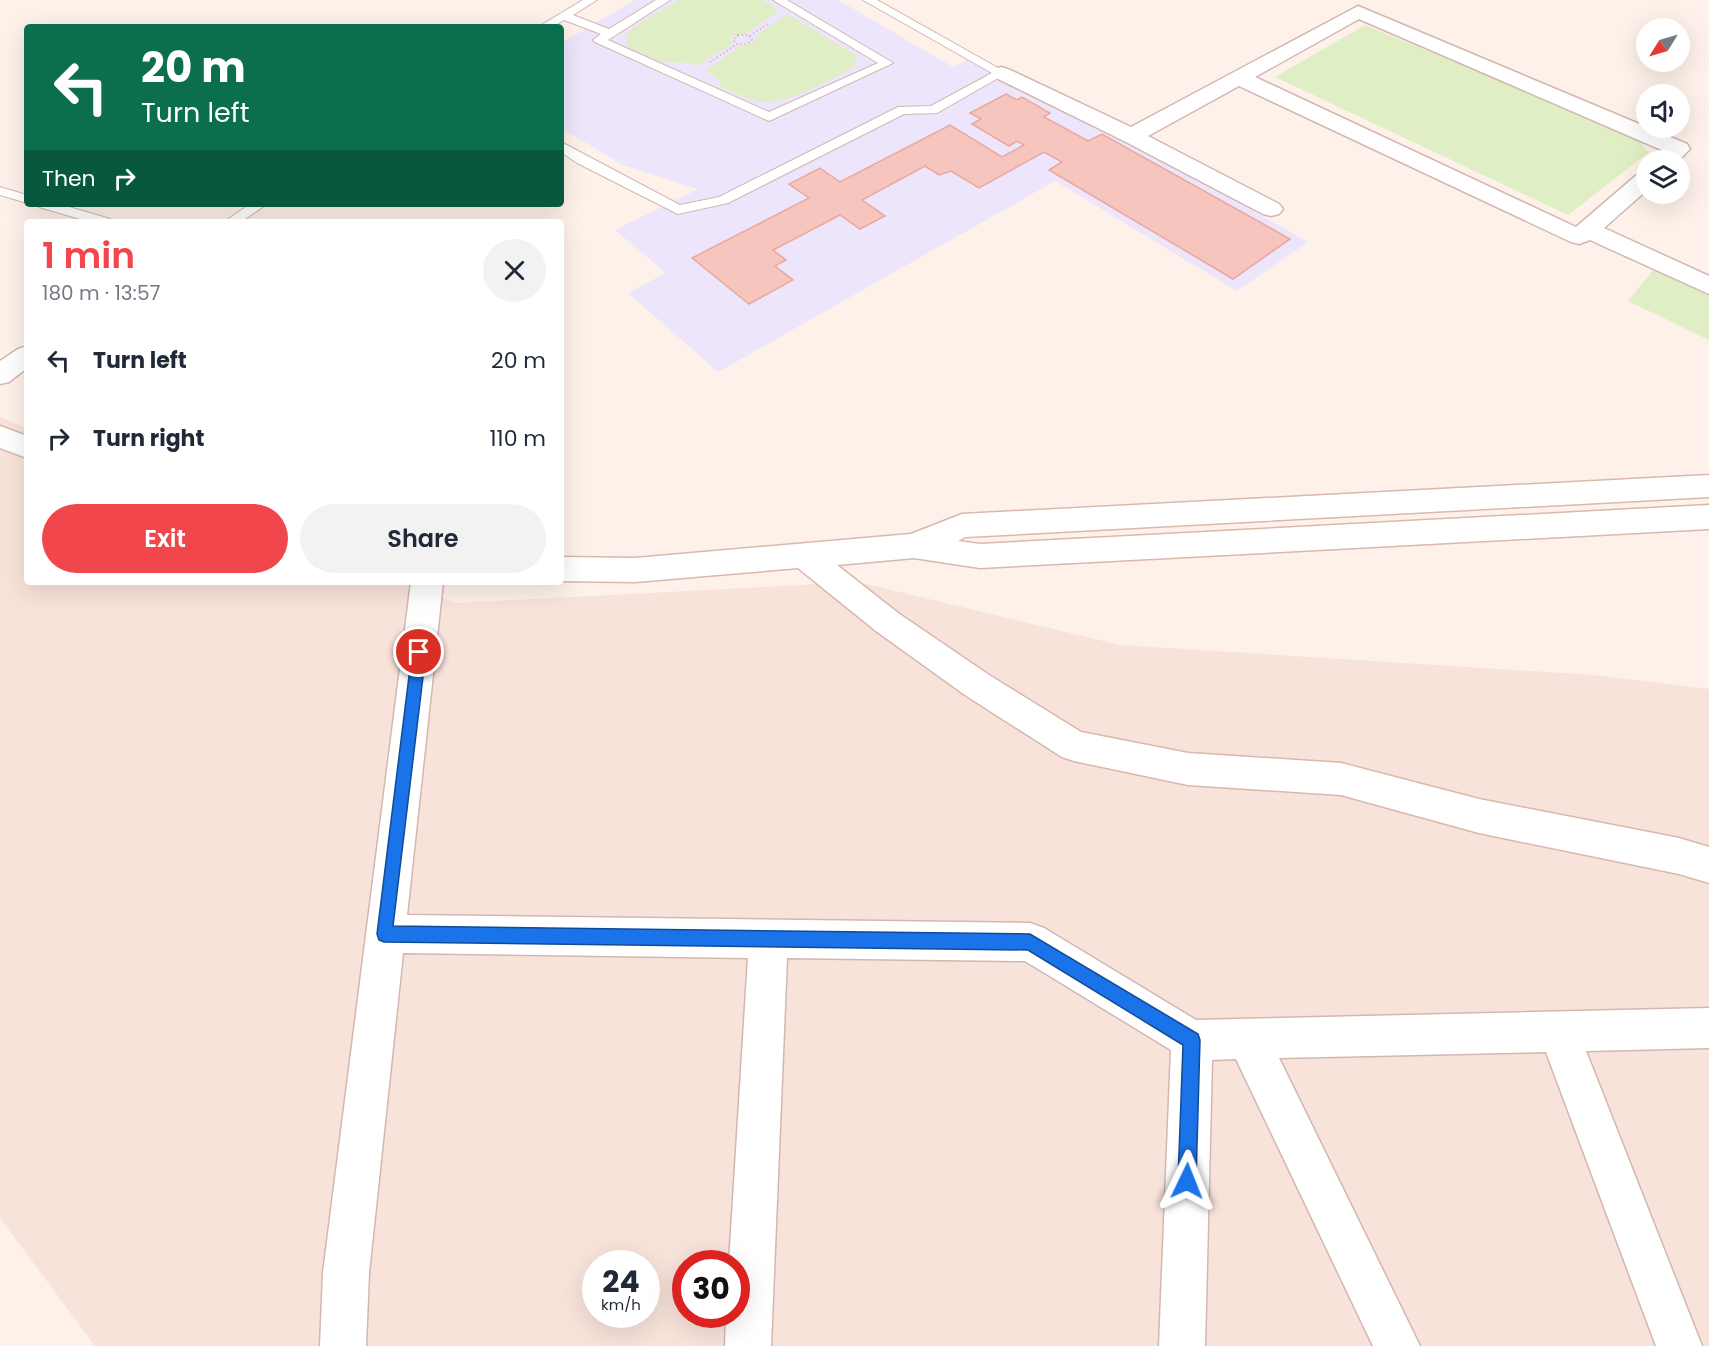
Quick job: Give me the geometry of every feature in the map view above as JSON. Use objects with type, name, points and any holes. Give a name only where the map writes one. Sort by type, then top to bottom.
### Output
[{"type":"street","points":[[1132,136],[1358,12],[1678,150]]},
{"type":"street","points":[[1001,74],[1132,136],[1271,209]]},
{"type":"street","points":[[1240,78],[1580,237],[1636,188]]},
{"type":"street","points":[[1588,230],[1709,286]]},
{"type":"street","points":[[0,375],[24,357]]},
{"type":"street","points":[[0,436],[24,447]]},
{"type":"street","points":[[914,546],[962,526],[1709,486]]},
{"type":"street","points":[[564,569],[635,570],[914,546],[980,556],[1709,518]]},
{"type":"street","points":[[802,555],[976,686],[1074,746],[1188,769],[1341,779],[1479,816],[1679,856],[1709,865]]},
{"type":"street","points":[[342,1346],[346,1273],[427,585]]},
{"type":"street","points":[[384,934],[1030,942],[1192,1040],[1709,1028]]},
{"type":"street","points":[[748,1346],[768,939]]},
{"type":"street","points":[[1558,1031],[1679,1346]]},
{"type":"street","points":[[1248,1039],[1397,1346]]},
{"type":"street","points":[[1182,1346],[1192,1040]]},
{"type":"lane","points":[[549,24],[591,0]]},
{"type":"lane","points":[[664,0],[598,40],[769,117],[887,63],[779,0]]},
{"type":"lane","points":[[869,0],[1001,74]]},
{"type":"lane","points":[[564,16],[609,33]]},
{"type":"lane","points":[[564,148],[582,160],[678,210],[723,200],[902,110],[933,110],[1001,74]]},
{"type":"lane","points":[[0,191],[24,198]]},
{"type":"lane","points":[[54,207],[95,219]]},
{"type":"lane","points":[[236,219],[255,207]]},
{"type":"path","points":[[738,35],[748,35],[753,39],[749,43],[737,44],[734,40],[738,35]]},
{"type":"shaded area","points":[[635,0],[838,0],[953,67],[977,55],[1308,242],[1237,291],[1055,181],[718,372],[628,293],[666,273],[615,230],[698,189],[623,165],[564,130],[564,41]]},
{"type":"shaded area","points":[[0,417],[24,427],[24,585],[410,585],[455,603],[858,582],[1120,645],[1594,675],[1709,689],[1709,1346],[95,1346],[0,1218]]},
{"type":"green space","points":[[679,0],[763,0],[779,11],[747,33],[730,37],[732,44],[697,66],[662,62],[630,49],[626,43],[627,35],[632,28]]},
{"type":"green space","points":[[787,14],[857,56],[855,67],[808,91],[771,102],[749,99],[719,86],[720,81],[705,71],[740,46],[755,42],[755,36]]},
{"type":"green space","points":[[1365,25],[1626,133],[1647,150],[1636,150],[1636,162],[1568,215],[1275,77]]},
{"type":"green space","points":[[1654,269],[1709,294],[1709,340],[1628,301]]},
{"type":"building","points":[[1006,94],[1017,100],[1022,97],[1050,113],[1044,117],[1088,141],[1102,134],[1290,239],[1233,279],[1049,170],[1062,162],[1044,152],[979,188],[951,171],[939,175],[925,166],[862,200],[885,216],[860,229],[840,215],[773,250],[786,260],[775,266],[793,280],[749,304],[692,258],[809,198],[789,184],[820,168],[840,182],[950,125],[1002,157],[1024,145],[1017,141],[1009,146],[972,124],[981,119],[970,113]]},
{"type":"route","points":[[419,652],[384,934],[1030,942],[1192,1040],[1187,1181]]}]
